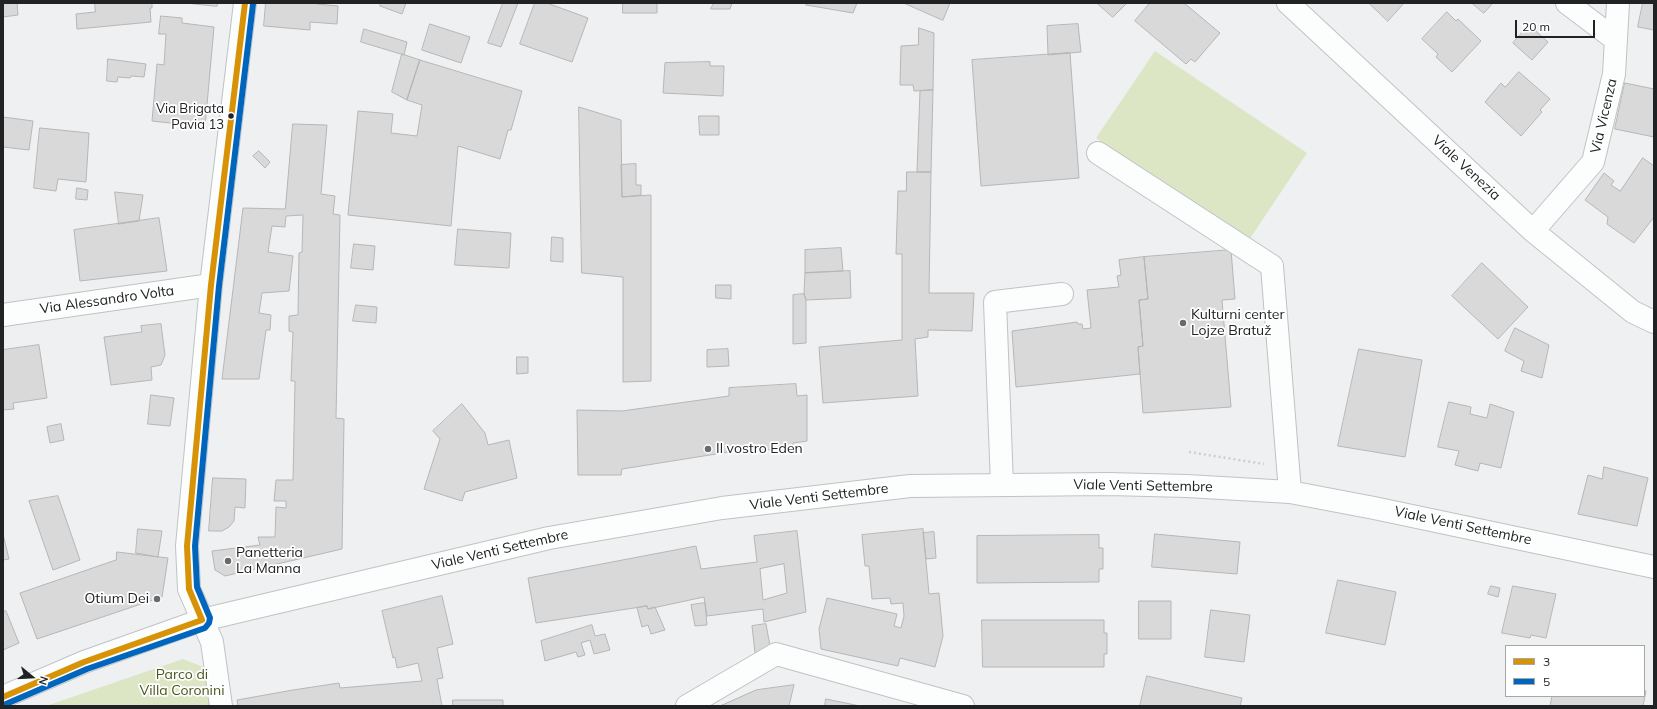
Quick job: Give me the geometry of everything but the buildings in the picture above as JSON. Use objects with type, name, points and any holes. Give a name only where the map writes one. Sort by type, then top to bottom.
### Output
[{"type":"street","points":[[221,706],[212,642],[189,589],[187,546],[211,285],[245,3]]},
{"type":"street","name":"Viale Venezia","points":[[1288,3],[1533,231],[1633,312],[1654,322]]},
{"type":"street","points":[[1567,3],[1616,40]]},
{"type":"street","name":"Via Vicenza","points":[[1533,231],[1594,162],[1614,74],[1618,3]]},
{"type":"street","points":[[1098,153],[1272,266],[1290,492]]},
{"type":"street","name":"Via Alessandro Volta","points":[[3,315],[211,285]]},
{"type":"street","points":[[1002,485],[995,302],[1062,294]]},
{"type":"street","name":"Viale Venti Settembre","points":[[3,697],[84,662],[202,620],[548,538],[700,512],[910,486],[1109,484],[1187,486],[1290,492],[1374,508],[1654,567]]},
{"type":"street","points":[[686,706],[776,654],[963,706]]},
{"type":"green space","points":[[1155,51],[1307,153],[1249,240],[1096,138]]},
{"type":"green space","name":"Parco di Villa Coronini","points":[[183,659],[206,668],[214,706],[46,706]]},
{"type":"transit line","name":"3","points":[[3,697],[84,662],[202,620],[189,589],[187,546],[211,285],[245,3]]},
{"type":"transit line","name":"5","points":[[6,704],[87,669],[205,628],[209,623],[210,618],[197,587],[195,546],[219,286],[253,4]]},
{"type":"place","name":"Via Brigata Pavia 13","points":[[231,116]]},
{"type":"place","name":"Kulturni center Lojze Bratuž","points":[[1183,323]]},
{"type":"place","name":"Il vostro Eden","points":[[708,449]]},
{"type":"place","name":"Panetteria La Manna","points":[[228,561]]},
{"type":"place","name":"Otium Dei","points":[[157,599]]}]
